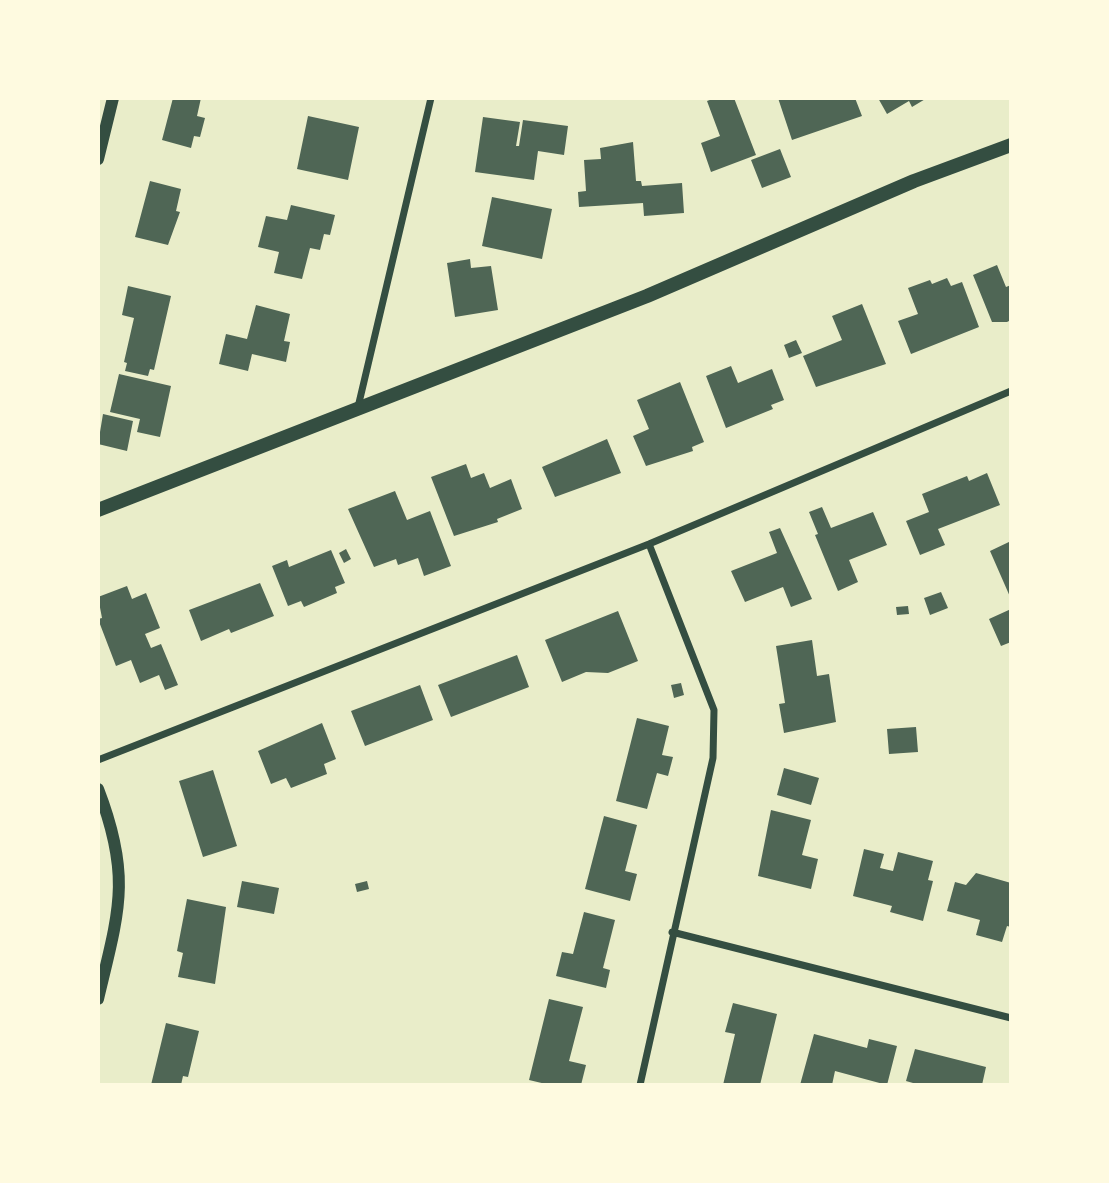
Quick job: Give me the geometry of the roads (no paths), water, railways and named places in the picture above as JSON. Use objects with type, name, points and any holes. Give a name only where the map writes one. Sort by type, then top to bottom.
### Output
[{"type":"main road","points":[[98,510],[647,296],[914,181],[1011,145]]},
{"type":"street","points":[[98,159],[113,98]]},
{"type":"street","points":[[357,408],[431,98]]},
{"type":"street","points":[[98,760],[649,544],[1011,391]]},
{"type":"street","points":[[639,1085],[671,932],[713,758],[714,710],[649,544]]},
{"type":"street","points":[[98,789],[114,831],[121,882],[118,914],[98,999]]},
{"type":"street","points":[[671,932],[1011,1018]]}]
